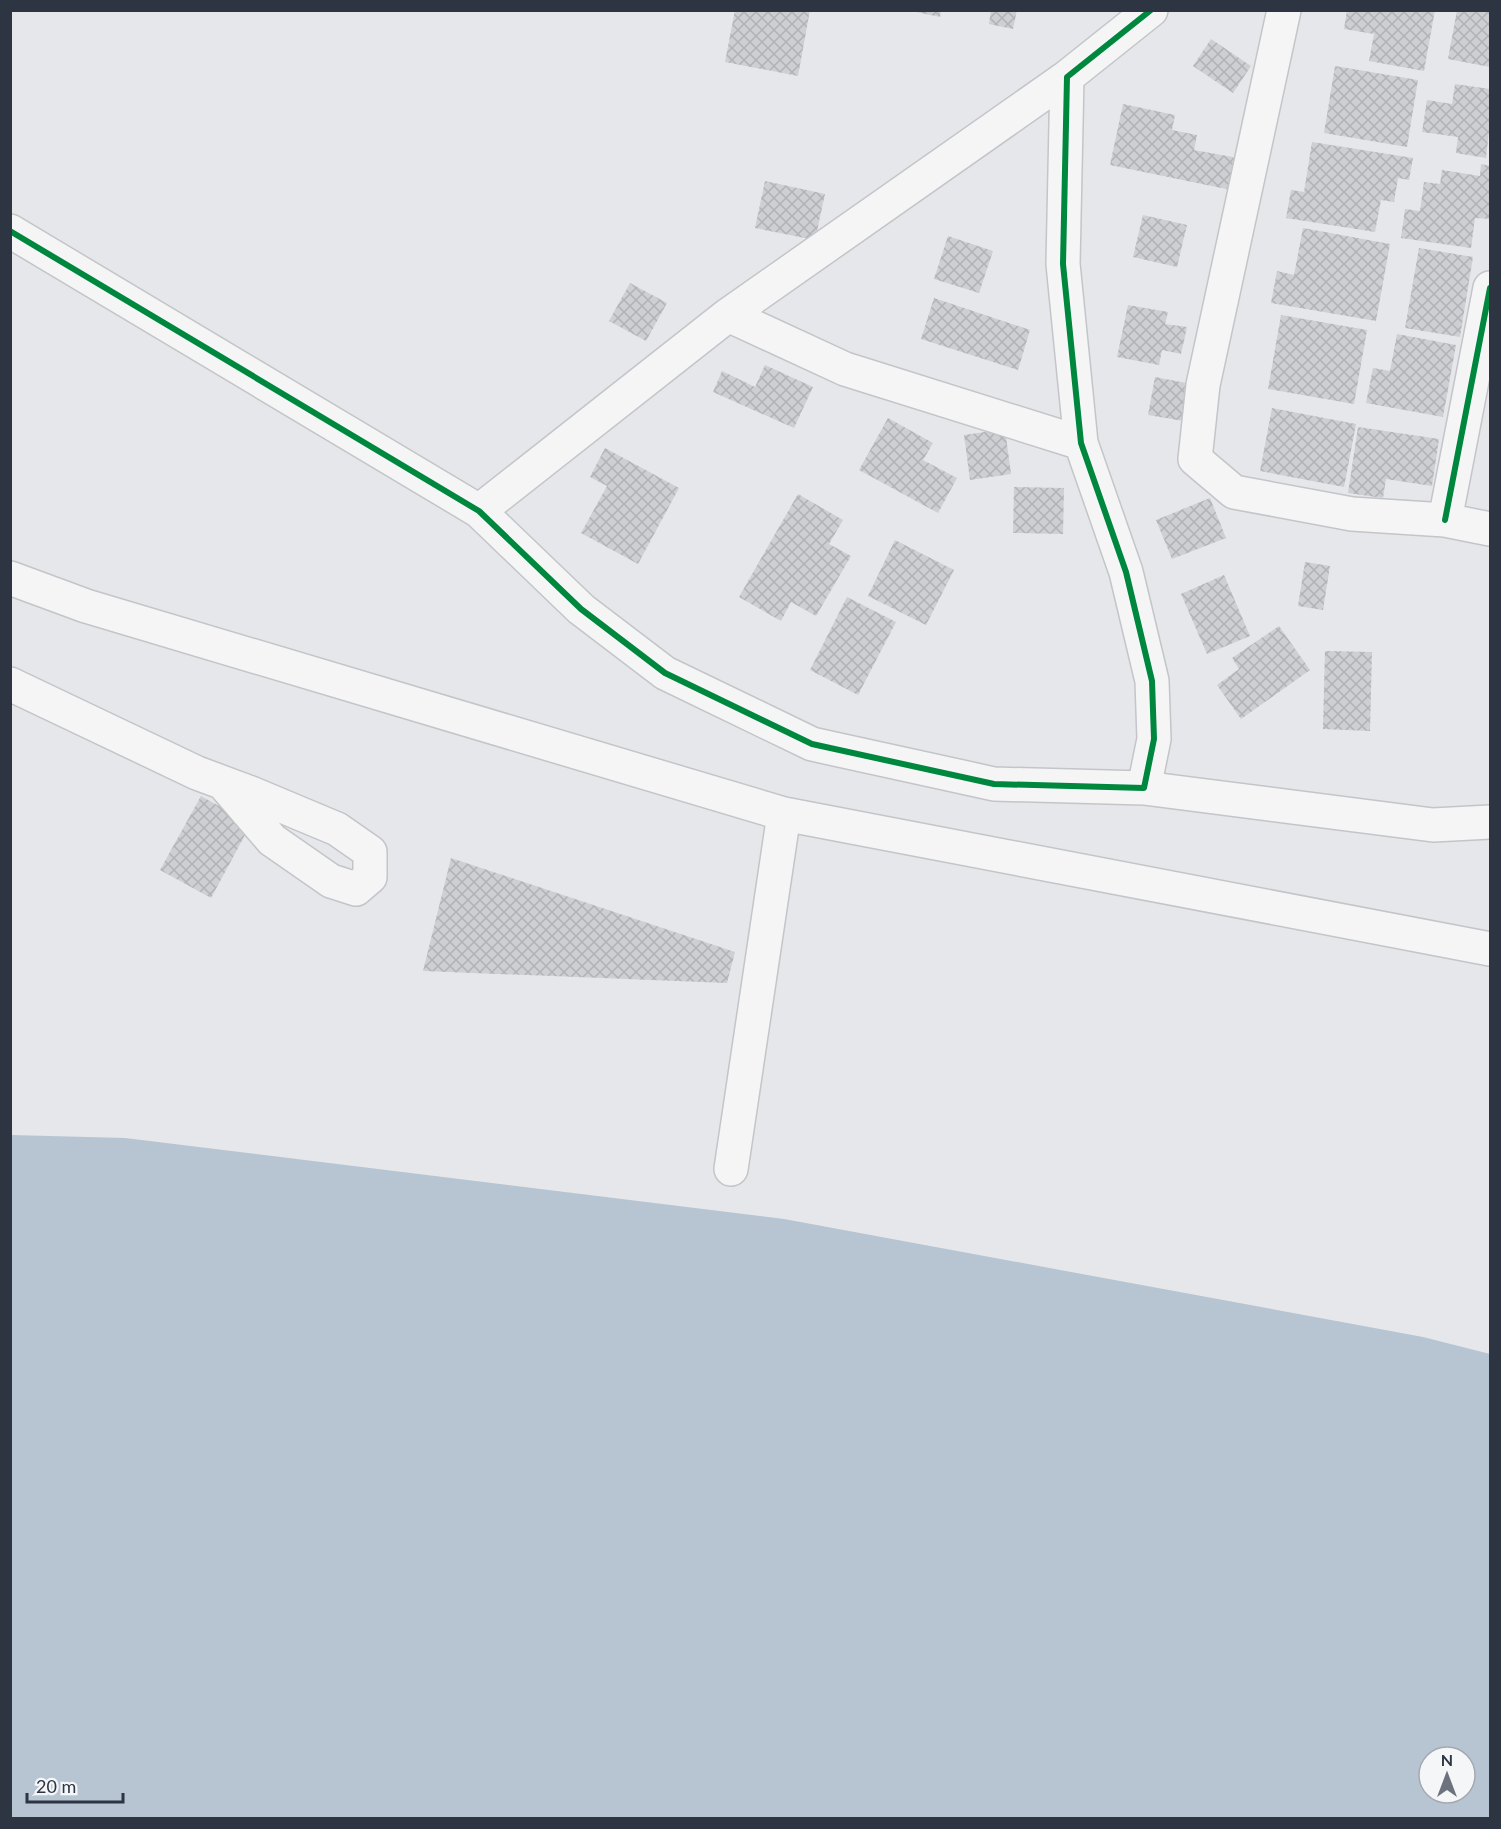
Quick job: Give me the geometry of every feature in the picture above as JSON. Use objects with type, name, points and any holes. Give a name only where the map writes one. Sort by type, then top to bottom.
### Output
[{"type":"street","points":[[478,511],[728,315],[1067,77],[1151,10]]},
{"type":"street","points":[[1284,10],[1203,385],[1196,459],[1234,492],[1352,514],[1445,520],[1491,529]]},
{"type":"street","points":[[1067,77],[1062,264],[1081,443],[1126,572],[1152,681],[1154,739],[1144,788]]},
{"type":"street","points":[[10,231],[478,511],[581,609],[665,673],[812,744],[994,784],[1144,788],[1433,825],[1491,822]]},
{"type":"street","points":[[1445,520],[1491,288]]},
{"type":"street","points":[[728,315],[845,369],[1081,443]]},
{"type":"street","points":[[10,578],[87,606],[784,814],[1491,949]]},
{"type":"street","points":[[10,684],[197,773],[223,783]]},
{"type":"street","points":[[731,1169],[784,814]]},
{"type":"water","points":[[11,1135],[125,1138],[784,1219],[1423,1337],[1490,1354],[1490,1818],[11,1818]]},
{"type":"building","points":[[735,10],[810,10],[798,76],[725,62]]},
{"type":"building","points":[[907,10],[941,10],[940,17]]},
{"type":"building","points":[[991,10],[1017,10],[1013,29],[989,24]]},
{"type":"building","points":[[1347,10],[1435,10],[1424,71],[1369,61],[1374,34],[1344,29]]},
{"type":"building","points":[[1457,10],[1490,10],[1490,67],[1448,59]]},
{"type":"building","points":[[1211,39],[1251,66],[1233,93],[1193,66]]},
{"type":"building","points":[[1335,66],[1418,80],[1407,147],[1324,133]]},
{"type":"building","points":[[1455,84],[1490,89],[1490,122],[1486,158],[1456,153],[1458,137],[1422,132],[1427,100],[1452,104]]},
{"type":"building","points":[[1123,104],[1175,115],[1172,130],[1197,135],[1194,150],[1238,158],[1231,190],[1110,165]]},
{"type":"building","points":[[1312,142],[1413,158],[1409,180],[1398,178],[1394,202],[1381,200],[1375,232],[1286,218],[1291,190],[1304,192]]},
{"type":"building","points":[[1481,164],[1490,166],[1490,219],[1475,218],[1471,248],[1401,238],[1405,209],[1420,211],[1424,182],[1440,184],[1442,170],[1480,176]]},
{"type":"building","points":[[765,181],[825,194],[815,240],[755,228]]},
{"type":"building","points":[[1143,215],[1187,225],[1177,267],[1133,257]]},
{"type":"building","points":[[1303,228],[1390,244],[1376,321],[1271,303],[1277,271],[1294,275]]},
{"type":"building","points":[[948,236],[993,251],[979,293],[934,279]]},
{"type":"building","points":[[1419,248],[1473,257],[1460,337],[1405,328]]},
{"type":"building","points":[[630,283],[667,303],[646,341],[609,321]]},
{"type":"building","points":[[934,298],[1030,330],[1018,370],[921,339]]},
{"type":"building","points":[[1128,305],[1168,312],[1165,324],[1187,327],[1181,354],[1162,350],[1159,365],[1117,357]]},
{"type":"building","points":[[1281,315],[1367,330],[1354,404],[1268,389]]},
{"type":"building","points":[[1397,334],[1456,345],[1443,417],[1366,403],[1373,368],[1390,371]]},
{"type":"building","points":[[765,365],[813,387],[794,428],[713,392],[722,371],[755,387]]},
{"type":"building","points":[[1155,377],[1202,386],[1195,423],[1148,415]]},
{"type":"building","points":[[1272,408],[1356,424],[1344,487],[1260,471]]},
{"type":"building","points":[[888,418],[933,443],[923,460],[957,478],[938,513],[859,470]]},
{"type":"building","points":[[1358,427],[1439,439],[1432,486],[1386,479],[1383,498],[1348,493]]},
{"type":"building","points":[[1005,429],[1011,474],[970,480],[964,435]]},
{"type":"building","points":[[605,448],[679,488],[638,564],[581,533],[607,486],[590,477]]},
{"type":"building","points":[[1014,487],[1064,488],[1063,534],[1013,533]]},
{"type":"building","points":[[798,494],[843,520],[829,544],[851,556],[816,616],[791,602],[781,621],[739,597]]},
{"type":"building","points":[[1210,498],[1226,538],[1172,559],[1156,520]]},
{"type":"building","points":[[895,540],[954,570],[926,625],[868,596]]},
{"type":"building","points":[[1305,562],[1330,566],[1323,610],[1298,606]]},
{"type":"building","points":[[1224,575],[1250,636],[1207,654],[1181,594]]},
{"type":"building","points":[[847,597],[896,622],[858,695],[810,670]]},
{"type":"building","points":[[1279,626],[1310,670],[1241,719],[1217,685],[1239,669],[1232,658]]},
{"type":"building","points":[[1325,651],[1372,652],[1370,731],[1323,729]]},
{"type":"building","points":[[201,796],[251,824],[211,898],[160,870]]},
{"type":"building","points":[[451,858],[735,952],[727,983],[423,971]]},
{"type":"cycle path","points":[[10,231],[479,511],[581,609],[665,673],[812,744],[994,784],[1144,788],[1154,739],[1152,681],[1126,572],[1081,443],[1063,264],[1067,77],[1151,10]]},
{"type":"cycle path","points":[[1445,520],[1490,288]]}]
